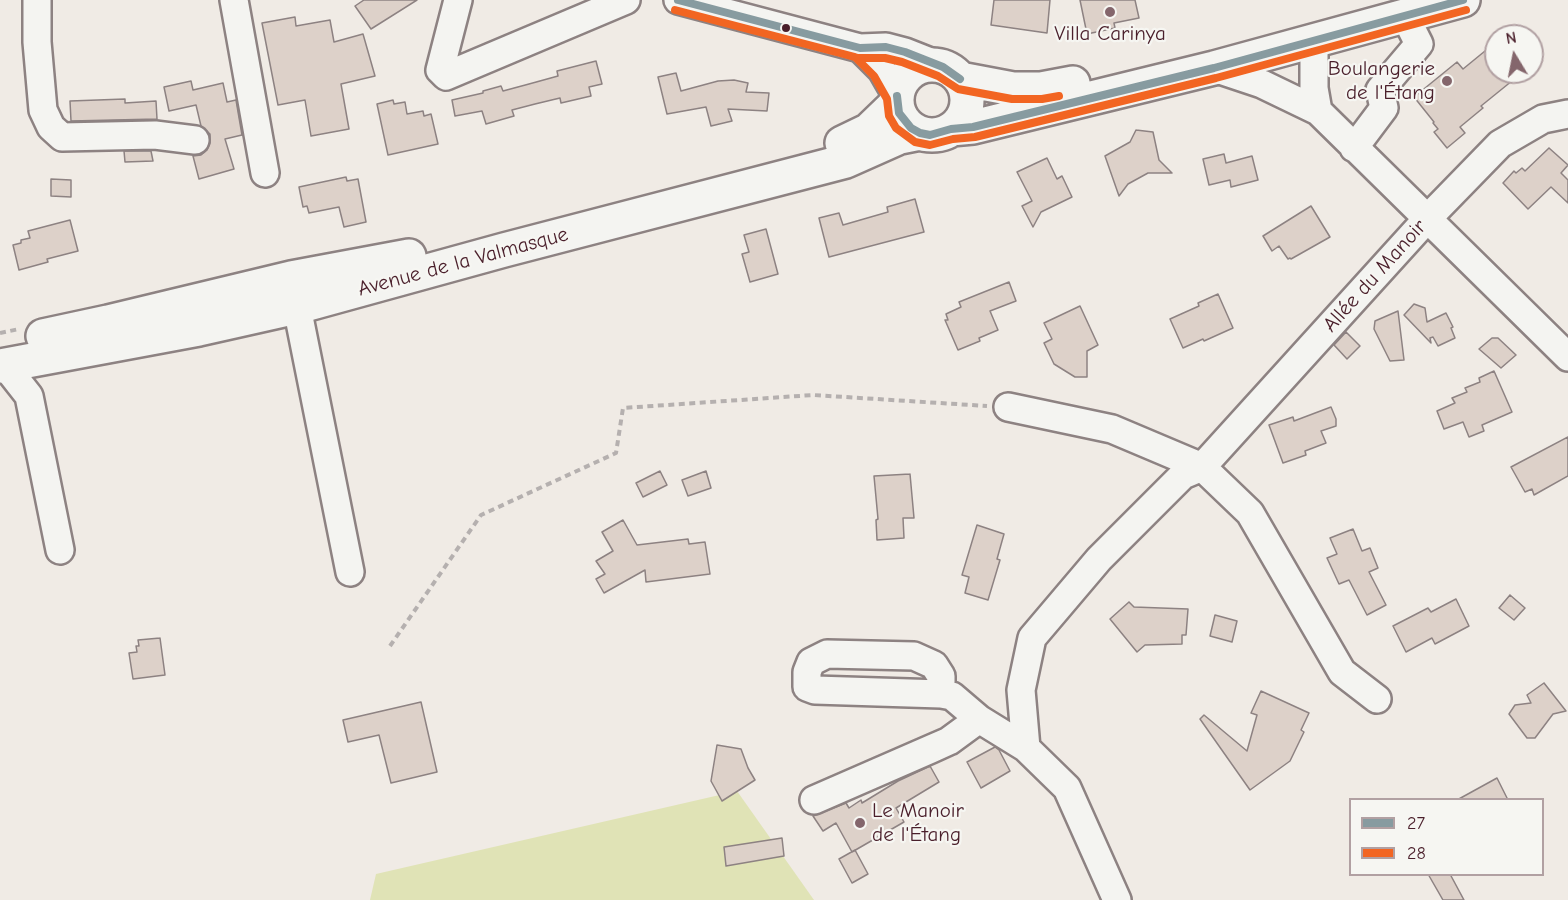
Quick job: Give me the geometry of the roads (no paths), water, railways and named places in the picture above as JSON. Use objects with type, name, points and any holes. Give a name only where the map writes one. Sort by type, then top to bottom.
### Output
[{"type":"main road","points":[[951,73],[965,89],[967,100],[960,121],[935,131],[904,121],[897,99],[901,84],[908,74],[930,65],[951,73],[1013,89],[1041,89],[1120,73],[1264,35],[1397,4],[1463,0]]},
{"type":"main road","name":"Avenue de la Valmasque","points":[[3,358],[108,322],[294,293],[504,250],[846,161],[900,137],[973,127],[1214,68],[1312,41],[1397,4]]},
{"type":"main road","points":[[1264,35],[1312,41]]},
{"type":"main road","name":"Avenue de la Valmasque","points":[[294,293],[394,259],[840,144],[869,130],[897,99]]},
{"type":"street","points":[[37,0],[37,42],[44,110],[51,127],[62,137],[155,135],[195,140]]},
{"type":"street","points":[[234,0],[265,173]]},
{"type":"street","points":[[458,0],[440,70],[446,76],[626,0]]},
{"type":"street","points":[[678,0],[860,48],[886,47],[906,52],[951,73]]},
{"type":"street","points":[[1354,148],[1384,108],[1380,90],[1419,44],[1397,4]]},
{"type":"street","points":[[1312,41],[1314,88],[1318,111]]},
{"type":"street","points":[[860,48],[882,70],[897,99]]},
{"type":"street","points":[[1214,68],[1262,84],[1318,111],[1568,357]]},
{"type":"street","name":"Allée du Manoir","points":[[1026,748],[1021,690],[1032,638],[1099,559],[1183,476],[1202,467],[1427,219],[1500,144],[1543,119],[1568,114]]},
{"type":"street","points":[[294,293],[350,572]]},
{"type":"street","points":[[3,358],[11,373],[29,396],[60,550]]},
{"type":"street","points":[[1008,407],[1112,429],[1202,467],[1250,513],[1342,672],[1377,699]]},
{"type":"street","points":[[942,694],[952,696],[979,718],[1026,748],[1067,788],[1117,900]]},
{"type":"street","points":[[814,800],[940,745],[979,718]]},
{"type":"place","name":"Villa Carinya","points":[[1110,12]]},
{"type":"place","name":"Boulangerie de l'Étang","points":[[1447,81]]},
{"type":"place","name":"Le Manoir de l'Étang","points":[[860,823]]}]
